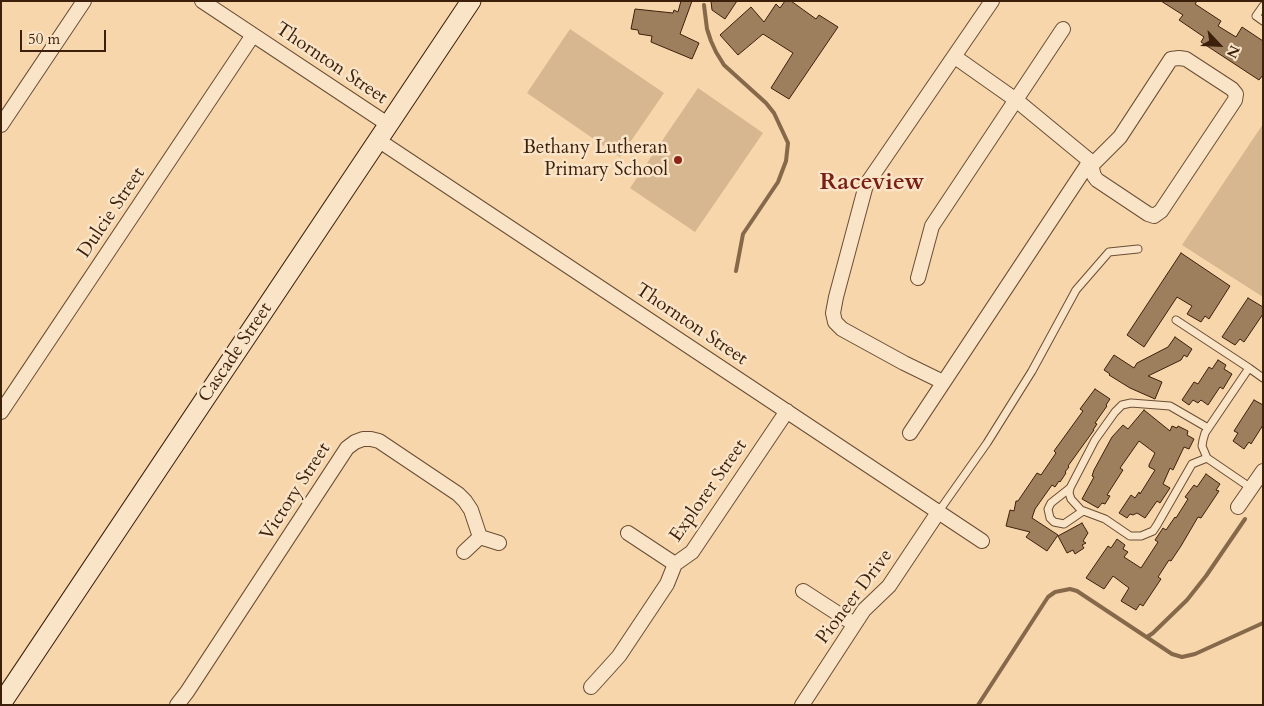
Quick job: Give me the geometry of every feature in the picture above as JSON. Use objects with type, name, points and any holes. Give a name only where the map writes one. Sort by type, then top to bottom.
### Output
[{"type":"main road","name":"Cascade Street","points":[[1,704],[471,1]]},
{"type":"street","points":[[1,125],[84,1]]},
{"type":"street","name":"Thornton Street","points":[[202,1],[253,35],[384,132],[787,411],[982,541]]},
{"type":"street","points":[[943,382],[842,329],[835,322],[833,313],[866,185],[992,1]]},
{"type":"street","points":[[918,278],[932,226],[1063,30]]},
{"type":"street","name":"Dulcie Street","points":[[1,412],[253,35]]},
{"type":"street","points":[[910,433],[1091,163],[1120,137],[1171,59],[1186,59],[1236,94],[1235,100],[1161,211],[1154,216],[1148,214],[1097,180],[1091,163],[1016,100],[955,57]]},
{"type":"street","name":"Explorer Street","points":[[592,687],[619,656],[667,584],[675,564],[692,552],[787,411]]},
{"type":"street","name":"Victory Street","points":[[177,705],[347,448],[354,442],[371,438],[379,441],[458,494],[471,510],[480,538]]},
{"type":"street","points":[[1238,507],[1263,471]]},
{"type":"street","name":"Pioneer Drive","points":[[802,705],[854,624],[864,610],[889,586],[938,512]]},
{"type":"street","points":[[628,533],[675,564]]},
{"type":"street","points":[[464,552],[480,538],[499,543]]},
{"type":"street","points":[[803,591],[854,624]]},
{"type":"lane","points":[[1263,6],[1256,16],[1263,21]]},
{"type":"lane","points":[[938,512],[987,443],[1022,387],[1076,290],[1109,252],[1138,249]]},
{"type":"lane","points":[[1176,320],[1263,378]]},
{"type":"lane","points":[[1249,368],[1208,428],[1202,446],[1207,458],[1251,488]]},
{"type":"lane","points":[[1083,511],[1064,524],[1054,522],[1050,518],[1048,510],[1051,503],[1070,488],[1095,440],[1122,405],[1131,403],[1170,406],[1208,428]]},
{"type":"lane","points":[[1070,488],[1072,499],[1078,508],[1105,519],[1130,536],[1135,537],[1153,532],[1192,464],[1207,458]]},
{"type":"shaded area","points":[[570,29],[664,93],[620,157],[527,93]]},
{"type":"shaded area","points":[[698,88],[763,133],[695,232],[630,188]]},
{"type":"shaded area","points":[[1263,124],[1263,297],[1182,245]]},
{"type":"building","points":[[681,1],[692,1],[680,34],[699,43],[692,59],[651,42],[652,36],[639,34],[638,30],[631,29],[635,9],[673,13],[674,10],[678,12]]},
{"type":"building","points":[[711,1],[737,1],[725,19],[712,10]]},
{"type":"building","points":[[785,1],[791,1],[816,19],[819,15],[838,27],[789,99],[771,88],[793,53],[763,34],[738,55],[720,35],[751,7],[764,22],[776,4],[780,8]]},
{"type":"building","points":[[1161,1],[1197,1],[1195,4],[1221,21],[1218,26],[1236,37],[1242,27],[1263,41],[1263,75],[1259,80],[1201,42],[1204,37],[1179,20],[1183,15]]},
{"type":"building","points":[[1181,253],[1230,286],[1209,319],[1205,316],[1201,322],[1187,314],[1192,306],[1177,297],[1144,347],[1127,335]]},
{"type":"building","points":[[1248,298],[1263,307],[1263,314],[1244,342],[1240,339],[1235,345],[1222,337]]},
{"type":"building","points":[[1175,337],[1192,349],[1187,357],[1184,355],[1181,360],[1148,376],[1162,382],[1155,399],[1130,388],[1104,370],[1114,355],[1134,368],[1137,363],[1168,347]]},
{"type":"building","points":[[1218,360],[1226,365],[1224,369],[1232,374],[1223,389],[1220,387],[1208,405],[1201,400],[1198,403],[1193,400],[1189,405],[1182,400],[1194,382],[1198,384],[1209,367],[1212,369]]},
{"type":"building","points":[[1095,389],[1110,399],[1107,406],[1095,423],[1097,424],[1094,430],[1068,466],[1060,482],[1055,487],[1052,485],[1035,509],[1032,518],[1058,535],[1047,551],[1026,537],[1030,532],[1006,526],[1010,510],[1014,511],[1016,501],[1018,501],[1037,473],[1041,475],[1056,453],[1054,451],[1083,411],[1080,409]]},
{"type":"building","points":[[1254,400],[1263,405],[1263,425],[1251,444],[1249,442],[1244,449],[1233,441],[1238,433],[1234,431]]},
{"type":"building","points":[[1144,410],[1170,431],[1172,426],[1177,428],[1178,426],[1188,431],[1187,435],[1194,439],[1189,449],[1184,447],[1173,470],[1170,468],[1163,484],[1170,488],[1160,503],[1157,501],[1145,518],[1137,513],[1130,514],[1127,518],[1119,513],[1131,495],[1135,498],[1139,492],[1140,494],[1155,470],[1149,467],[1149,465],[1155,453],[1139,441],[1120,468],[1123,470],[1107,495],[1110,496],[1105,504],[1102,503],[1098,508],[1082,499],[1094,477],[1092,476],[1094,470],[1112,437],[1123,425],[1128,429]]},
{"type":"building","points":[[1206,474],[1220,484],[1216,490],[1219,491],[1201,518],[1198,517],[1171,561],[1169,560],[1158,577],[1161,579],[1143,606],[1140,604],[1136,610],[1121,601],[1129,588],[1113,576],[1104,589],[1086,578],[1108,546],[1111,548],[1117,539],[1125,545],[1123,549],[1128,552],[1124,557],[1141,568],[1158,542],[1155,540],[1163,528],[1166,530],[1176,518],[1188,499],[1185,497],[1194,485],[1197,487]]},
{"type":"building","points":[[1082,523],[1088,533],[1083,541],[1086,543],[1082,545],[1084,548],[1075,554],[1073,550],[1067,553],[1058,536]]},
{"type":"waterway","points":[[704,5],[707,29],[716,52],[724,65],[766,103],[774,113],[788,143],[786,161],[778,182],[743,234],[736,271]]},
{"type":"waterway","points":[[1147,637],[1187,600],[1245,519]]},
{"type":"waterway","points":[[978,705],[1048,597],[1055,592],[1070,589],[1077,591],[1172,654],[1182,657],[1195,654],[1263,623]]},
{"type":"place","name":"Bethany Lutheran Primary School","points":[[678,160]]},
{"type":"district","name":"Raceview","points":[[872,183]]}]
